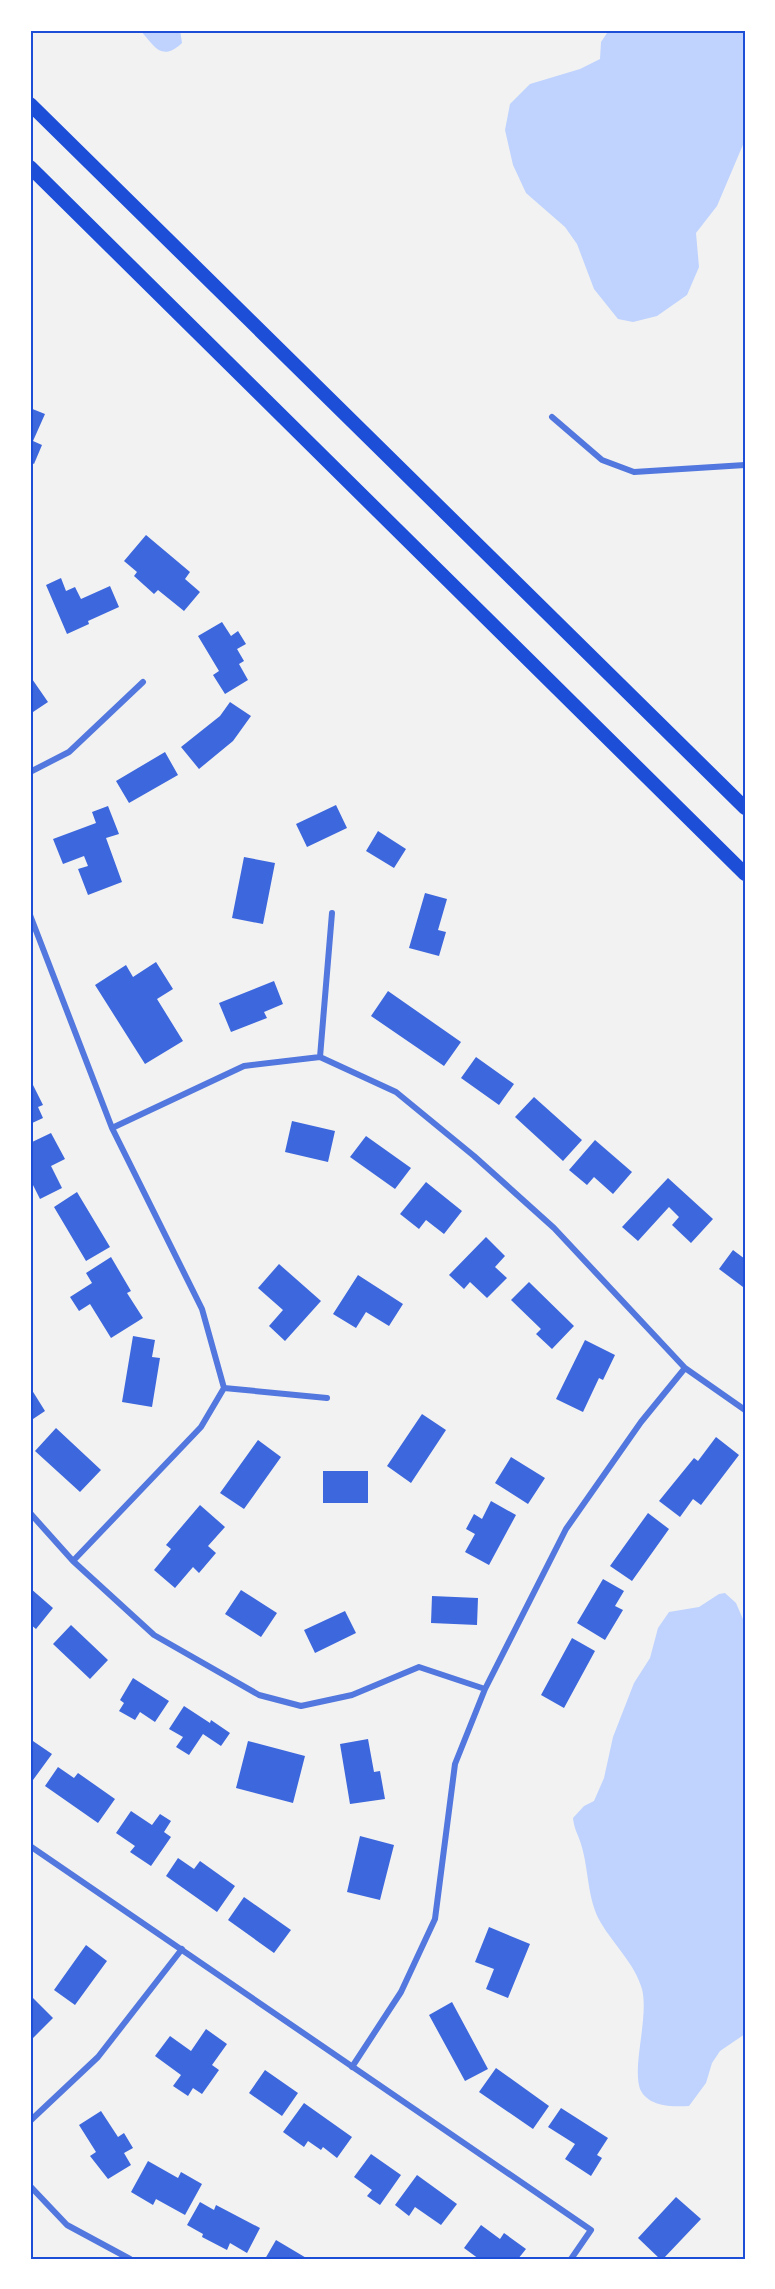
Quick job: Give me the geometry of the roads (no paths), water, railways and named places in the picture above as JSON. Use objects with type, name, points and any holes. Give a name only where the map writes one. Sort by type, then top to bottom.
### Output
[{"type":"highway","points":[[30,104],[745,808]]},
{"type":"highway","points":[[30,166],[745,874]]},
{"type":"street","points":[[552,417],[602,460],[634,472],[745,465]]},
{"type":"street","points":[[30,772],[69,752],[143,682]]},
{"type":"street","points":[[320,1057],[332,913]]},
{"type":"street","points":[[30,915],[112,1128],[202,1309],[224,1388],[201,1427],[74,1561]]},
{"type":"street","points":[[112,1128],[244,1066],[320,1057],[396,1092],[474,1156],[554,1228],[685,1368],[745,1410]]},
{"type":"street","points":[[352,2067],[401,1992],[435,1919],[455,1764],[485,1689],[566,1529],[641,1422],[685,1368]]},
{"type":"street","points":[[224,1388],[327,1398]]},
{"type":"street","points":[[30,1513],[74,1561],[154,1635],[260,1695],[301,1706],[352,1695],[419,1667],[485,1689]]},
{"type":"street","points":[[30,1846],[591,2230],[571,2259]]},
{"type":"street","points":[[30,2121],[98,2057],[182,1949]]},
{"type":"street","points":[[30,2186],[67,2225],[130,2259]]},
{"type":"water","points":[[140,30],[180,30],[182,43],[169,52],[163,52],[158,50]]},
{"type":"water","points":[[605,30],[745,30],[745,140],[717,206],[696,233],[699,267],[687,295],[657,316],[633,322],[618,319],[594,289],[577,244],[565,227],[526,193],[513,165],[505,130],[510,104],[530,84],[580,69],[600,59],[601,42],[607,33]]},
{"type":"water","points":[[725,1593],[736,1603],[745,1624],[745,2034],[720,2051],[712,2063],[706,2083],[689,2106],[669,2106],[655,2103],[640,2089],[638,2068],[644,2013],[642,1989],[634,1971],[596,1914],[584,1854],[573,1818],[584,1806],[594,1801],[604,1778],[613,1737],[634,1683],[650,1658],[658,1628],[669,1612],[699,1607],[719,1594]]}]
